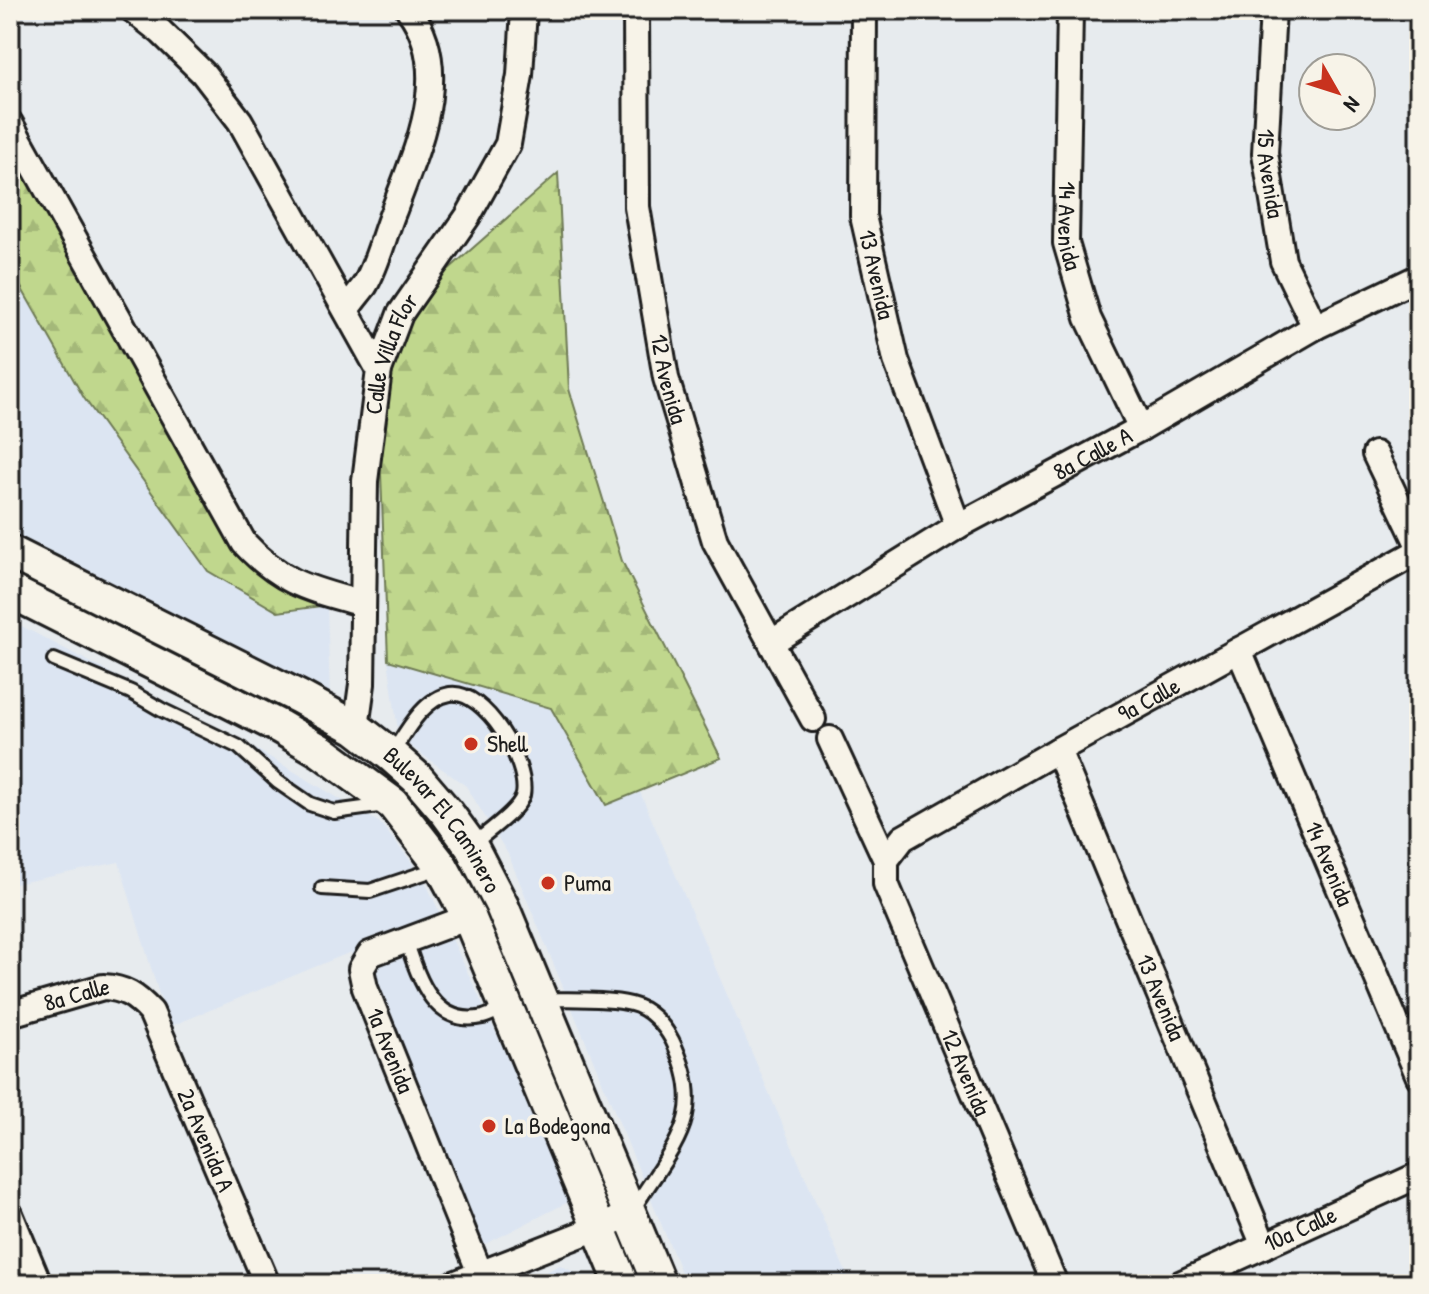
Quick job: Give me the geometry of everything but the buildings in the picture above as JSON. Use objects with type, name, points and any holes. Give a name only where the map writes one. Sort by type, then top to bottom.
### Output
[{"type":"main road","name":"Bulevar El Caminero","points":[[10,552],[356,728],[417,778],[471,846],[502,906],[659,1284]]},
{"type":"main road","name":"Bulevar El Caminero","points":[[10,591],[280,727],[321,751],[393,804],[442,867],[469,917],[622,1284]]},
{"type":"main road","points":[[341,766],[356,728]]},
{"type":"street","points":[[133,10],[203,73],[240,121],[379,370]]},
{"type":"street","points":[[346,310],[366,283],[417,149],[428,109],[430,72],[427,43],[409,10]]},
{"type":"street","name":"Calle Villa Flor","points":[[356,728],[362,684],[365,481],[379,370],[400,314],[468,216],[508,144],[520,75],[524,10]]},
{"type":"street","name":"12 Avenida","points":[[636,10],[637,207],[666,378],[715,541],[813,719]]},
{"type":"street","name":"13 Avenida","points":[[864,10],[863,216],[896,360],[958,526]]},
{"type":"street","name":"14 Avenida","points":[[1070,10],[1066,243],[1088,318],[1141,428]]},
{"type":"street","name":"15 Avenida","points":[[1273,10],[1265,153],[1283,261],[1315,327]]},
{"type":"street","points":[[10,123],[244,543],[265,565],[288,581],[363,604]]},
{"type":"street","name":"8a Calle A","points":[[772,642],[958,526],[1141,428],[1315,327],[1419,277]]},
{"type":"street","points":[[1375,454],[1419,549]]},
{"type":"street","name":"9a Calle","points":[[886,860],[903,838],[1419,549]]},
{"type":"street","name":"14 Avenida","points":[[1239,650],[1419,1077]]},
{"type":"street","name":"12 Avenida","points":[[830,739],[886,860],[886,884],[1055,1284]]},
{"type":"street","name":"13 Avenida","points":[[1058,750],[1264,1246]]},
{"type":"street","name":"1a Avenida","points":[[466,1279],[469,1244],[365,988],[361,969],[370,954],[469,917]]},
{"type":"street","name":"8a Calle","points":[[10,1014],[103,987],[118,988],[140,1001]]},
{"type":"street","name":"2a Avenida A","points":[[140,1001],[158,1023],[267,1284]]},
{"type":"street","name":"10a Calle","points":[[1180,1284],[1419,1175]]},
{"type":"street","points":[[466,1279],[630,1215]]},
{"type":"street","points":[[11,1221],[39,1284]]},
{"type":"lane","points":[[54,660],[131,692],[239,747],[278,782],[310,804],[334,812],[393,804]]},
{"type":"lane","points":[[391,755],[415,719],[431,703],[449,694],[466,695],[482,706],[505,735],[521,768],[523,793],[518,805],[471,846]]},
{"type":"lane","points":[[322,888],[370,891],[442,867]]},
{"type":"lane","points":[[406,940],[420,981],[438,1006],[450,1015],[482,1018],[506,1007]]},
{"type":"lane","points":[[541,998],[631,1004],[647,1011],[668,1032],[683,1063],[690,1094],[688,1114],[678,1137],[630,1215]]},
{"type":"shaded area","points":[[10,268],[84,398],[208,571],[327,605],[330,697],[10,532]]},
{"type":"shaded area","points":[[10,620],[263,753],[380,823],[422,875],[574,1199],[468,1253],[351,952],[169,1027],[119,862],[10,885]]},
{"type":"shaded area","points":[[388,660],[551,708],[606,805],[640,792],[851,1284],[686,1284],[508,854],[466,786],[399,738]]},
{"type":"shaded area","points":[[560,1265],[598,1284],[522,1284]]},
{"type":"green space","points":[[10,128],[268,559],[327,605],[278,612],[208,571],[84,398],[10,268]]},
{"type":"green space","points":[[558,173],[569,389],[622,561],[721,758],[606,805],[551,708],[388,660],[380,447],[393,351],[440,277]]},
{"type":"place","name":"Shell","points":[[471,744]]},
{"type":"place","name":"Puma","points":[[548,883]]},
{"type":"place","name":"La Bodegona","points":[[489,1126]]}]
